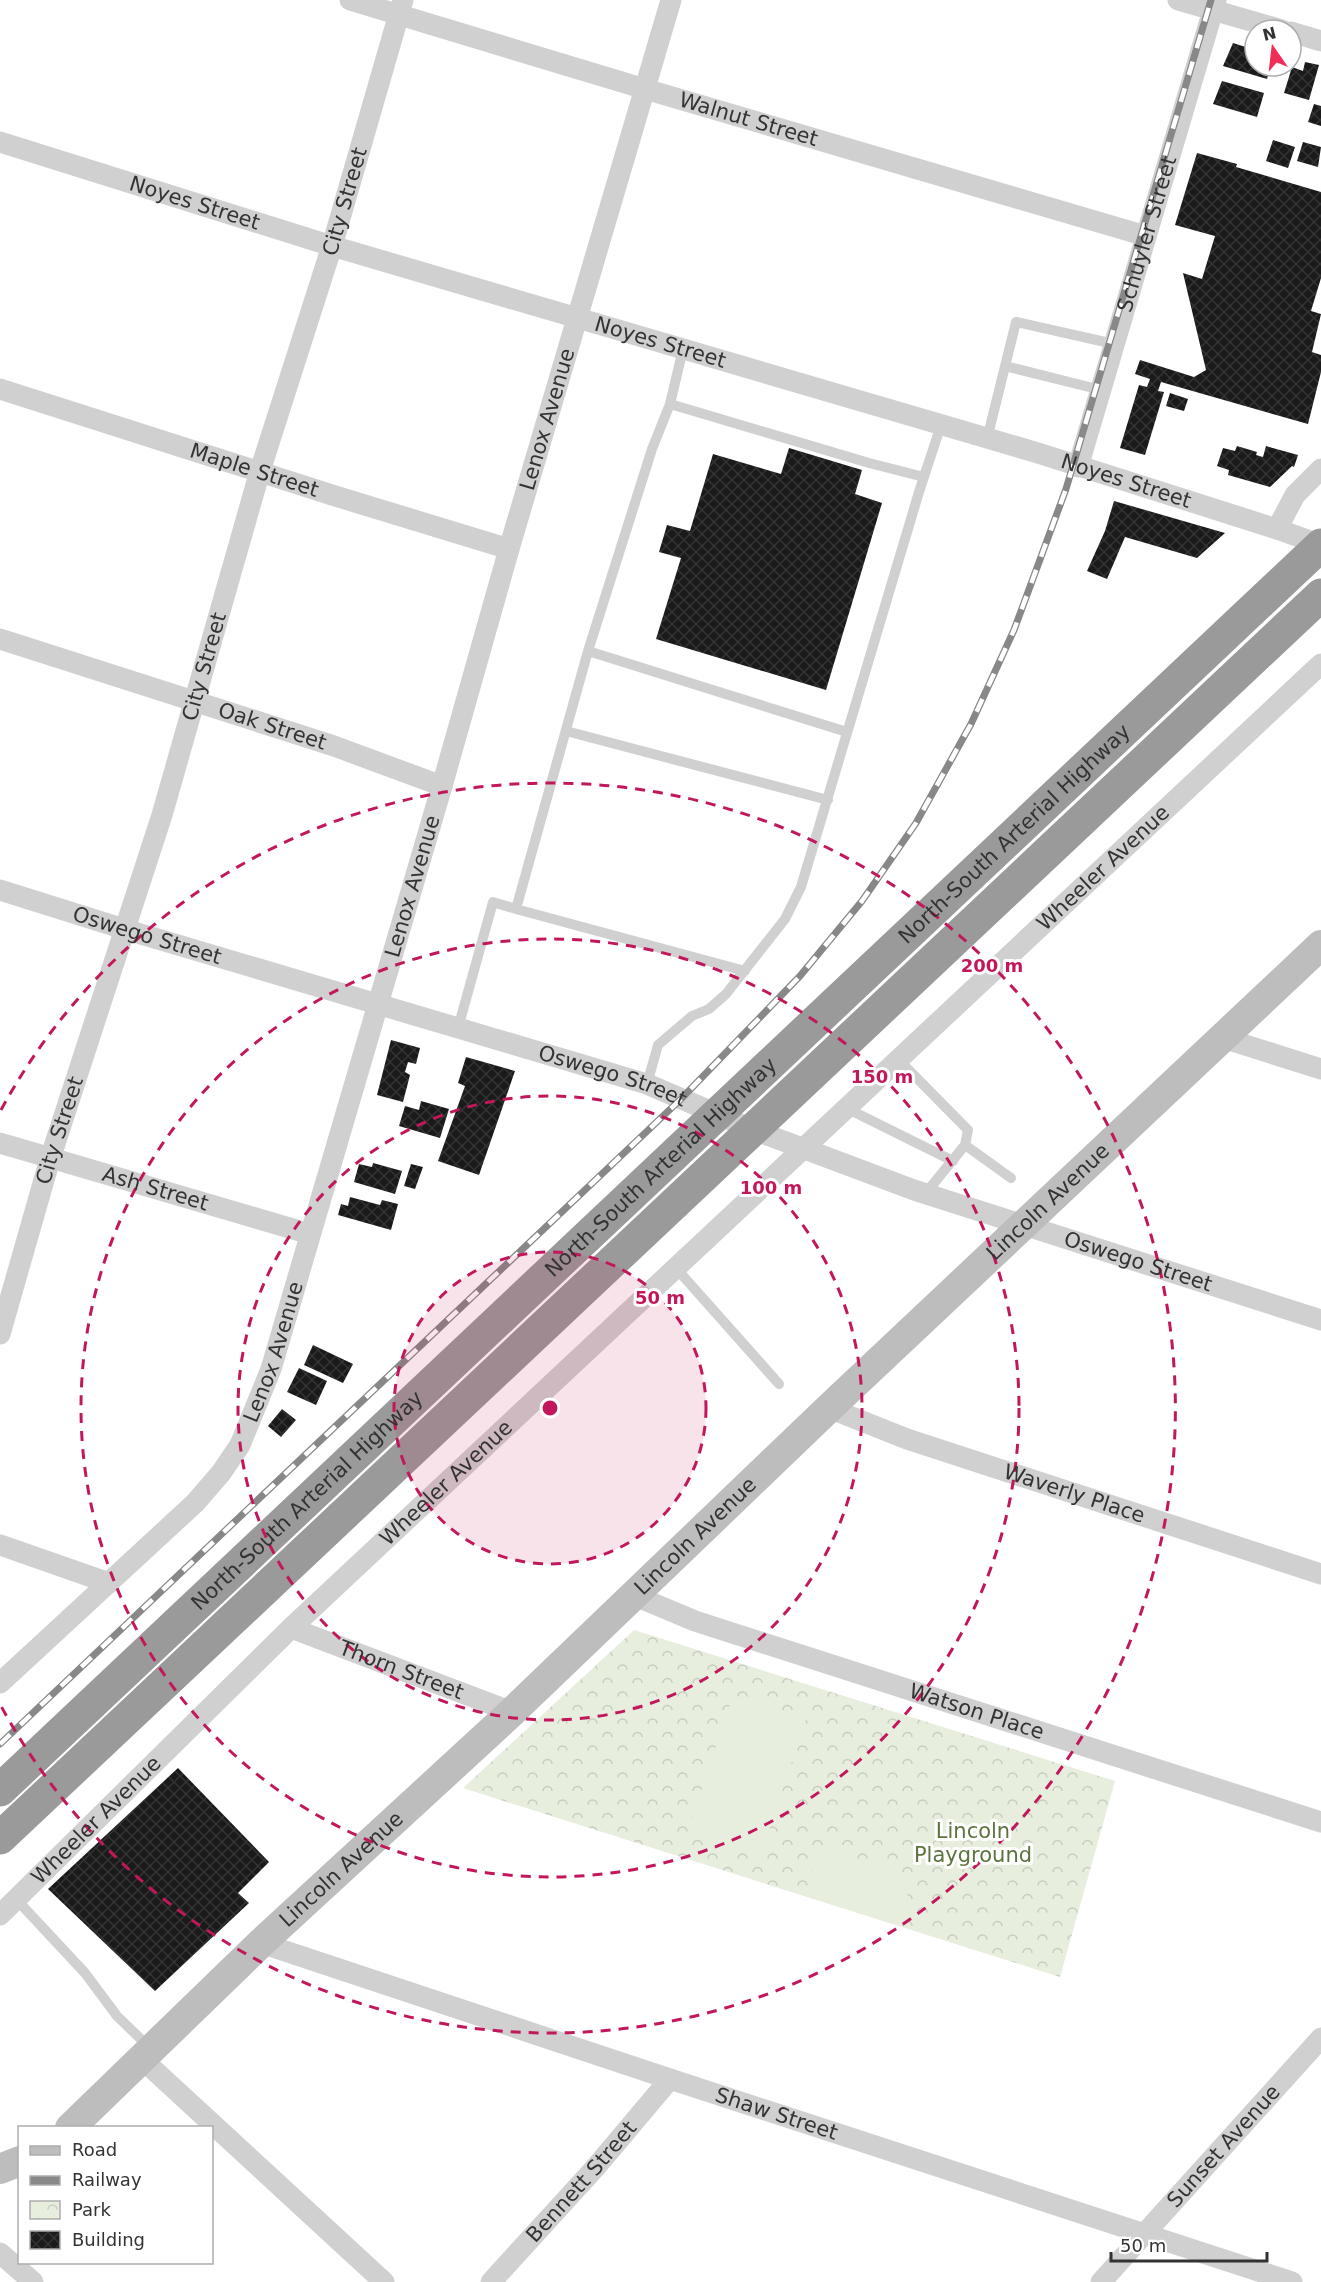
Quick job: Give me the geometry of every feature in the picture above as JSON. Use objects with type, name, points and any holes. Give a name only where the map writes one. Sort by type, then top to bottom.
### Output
[{"type":"highway","name":"North-South Arterial Highway","points":[[0,1790],[1321,545]]},
{"type":"highway","name":"North-South Arterial Highway","points":[[0,1838],[1321,595]]},
{"type":"street","name":"Walnut Street","points":[[350,0],[401,8],[645,89],[1146,236]]},
{"type":"street","name":"Lenox Avenue","points":[[0,1683],[195,1503],[221,1473],[240,1445],[271,1369],[671,0]]},
{"type":"street","points":[[1178,0],[1214,5],[1249,18]]},
{"type":"street","name":"Schuyler Street","points":[[1078,467],[1214,5]]},
{"type":"street","name":"City Street","points":[[0,1334],[50,1159],[162,814],[260,471],[332,246],[401,8]]},
{"type":"street","points":[[1303,36],[1321,41]]},
{"type":"street","name":"Noyes Street","points":[[0,142],[332,246],[987,439],[1277,529],[1321,545]]},
{"type":"street","name":"Maple Street","points":[[0,389],[509,549]]},
{"type":"street","points":[[1277,529],[1295,495],[1321,469]]},
{"type":"street","name":"Oak Street","points":[[0,639],[334,746],[442,786]]},
{"type":"street","name":"Wheeler Avenue","points":[[0,1915],[291,1628],[1321,664]]},
{"type":"street","name":"Oswego Street","points":[[0,890],[647,1084],[754,1130],[925,1194],[1321,1320]]},
{"type":"street","name":"Lincoln Avenue","points":[[71,2126],[261,1943],[512,1712],[829,1408],[1321,945]]},
{"type":"street","points":[[1223,1038],[1321,1069]]},
{"type":"street","name":"Ash Street","points":[[0,1143],[310,1234]]},
{"type":"street","name":"Waverly Place","points":[[829,1408],[907,1439],[1321,1574]]},
{"type":"street","points":[[0,1545],[109,1583]]},
{"type":"street","name":"Watson Place","points":[[633,1595],[695,1621],[1321,1822]]},
{"type":"street","name":"Thorn Street","points":[[291,1628],[512,1712]]},
{"type":"street","name":"Shaw Street","points":[[261,1943],[1292,2282]]},
{"type":"street","name":"Sunset Avenue","points":[[1101,2282],[1321,2038]]},
{"type":"street","points":[[147,2055],[384,2282]]},
{"type":"street","name":"Bennett Street","points":[[491,2282],[595,2168],[670,2079]]},
{"type":"street","points":[[0,2169],[18,2162]]},
{"type":"street","points":[[0,2253],[33,2282]]},
{"type":"lane","points":[[987,439],[1016,322],[1114,344]]},
{"type":"lane","points":[[516,909],[588,651],[652,449],[670,404],[683,349]]},
{"type":"lane","points":[[1005,366],[1101,390]]},
{"type":"lane","points":[[670,404],[924,477]]},
{"type":"lane","points":[[647,1084],[658,1045],[692,1016],[709,1009],[745,971],[785,919],[801,887],[941,425]]},
{"type":"lane","points":[[588,651],[847,732]]},
{"type":"lane","points":[[566,731],[828,800]]},
{"type":"lane","points":[[458,1028],[493,902],[745,971]]},
{"type":"lane","points":[[898,1059],[968,1130],[965,1145],[925,1194]]},
{"type":"lane","points":[[846,1107],[953,1161]]},
{"type":"lane","points":[[965,1145],[1011,1178]]},
{"type":"lane","points":[[675,1267],[779,1384]]},
{"type":"lane","points":[[16,1899],[85,1973],[147,2055]]},
{"type":"green space","name":"Lincoln Playground","points":[[634,1630],[1115,1781],[1060,1977],[463,1788]]},
{"type":"green space","points":[[733,1695],[806,1719],[761,1855],[688,1831]]},
{"type":"green space","points":[[819,1849],[913,1877],[898,1925],[805,1896]]},
{"type":"building","points":[[1233,43],[1243,46],[1243,72],[1223,66]]},
{"type":"building","points":[[1305,62],[1319,65],[1309,100],[1284,93],[1289,78],[1303,78]]},
{"type":"building","points":[[1222,81],[1264,93],[1257,117],[1213,104]]},
{"type":"building","points":[[1314,104],[1321,106],[1321,126],[1308,122]]},
{"type":"building","points":[[1273,140],[1295,147],[1288,168],[1266,161]]},
{"type":"building","points":[[1303,142],[1321,147],[1318,167],[1297,161]]},
{"type":"building","points":[[1197,153],[1321,192],[1321,278],[1311,311],[1321,314],[1312,352],[1321,355],[1321,372],[1308,424],[1161,382],[1158,391],[1164,392],[1145,455],[1120,448],[1139,385],[1147,387],[1150,379],[1135,374],[1140,360],[1194,377],[1206,370],[1183,273],[1202,279],[1215,236],[1175,225]]},
{"type":"building","points":[[1170,393],[1188,399],[1184,411],[1166,406]]},
{"type":"building","points":[[1237,446],[1257,452],[1256,455],[1263,457],[1266,446],[1298,455],[1294,467],[1292,466],[1270,487],[1228,475],[1229,470],[1217,466],[1223,448],[1235,451]]},
{"type":"building","points":[[789,448],[862,470],[855,494],[882,503],[826,690],[656,639],[681,558],[659,552],[667,525],[690,531],[713,454],[781,474]]},
{"type":"building","points":[[1114,501],[1225,533],[1197,558],[1125,537],[1107,579],[1087,571],[1105,531]]},
{"type":"building","points":[[391,1040],[420,1048],[416,1064],[408,1062],[405,1072],[410,1075],[403,1102],[377,1095]]},
{"type":"building","points":[[466,1057],[515,1071],[479,1175],[438,1161],[465,1086],[458,1083]]},
{"type":"building","points":[[421,1101],[449,1109],[440,1138],[399,1126],[405,1106],[419,1110]]},
{"type":"building","points":[[373,1163],[402,1171],[395,1194],[354,1182],[359,1164],[372,1167]]},
{"type":"building","points":[[411,1164],[423,1167],[415,1189],[404,1186]]},
{"type":"building","points":[[350,1197],[380,1205],[382,1200],[398,1204],[391,1230],[338,1215],[341,1204],[348,1206]]},
{"type":"building","points":[[313,1345],[353,1364],[343,1383],[304,1365]]},
{"type":"building","points":[[299,1368],[327,1381],[316,1405],[287,1392]]},
{"type":"building","points":[[282,1409],[296,1420],[281,1437],[268,1426]]},
{"type":"building","points":[[178,1768],[269,1862],[238,1893],[249,1903],[155,1991],[48,1889]]},
{"type":"railway","points":[[0,1744],[681,1099],[800,976],[862,901],[916,823],[971,724],[1014,630],[1066,489],[1211,0]]}]
